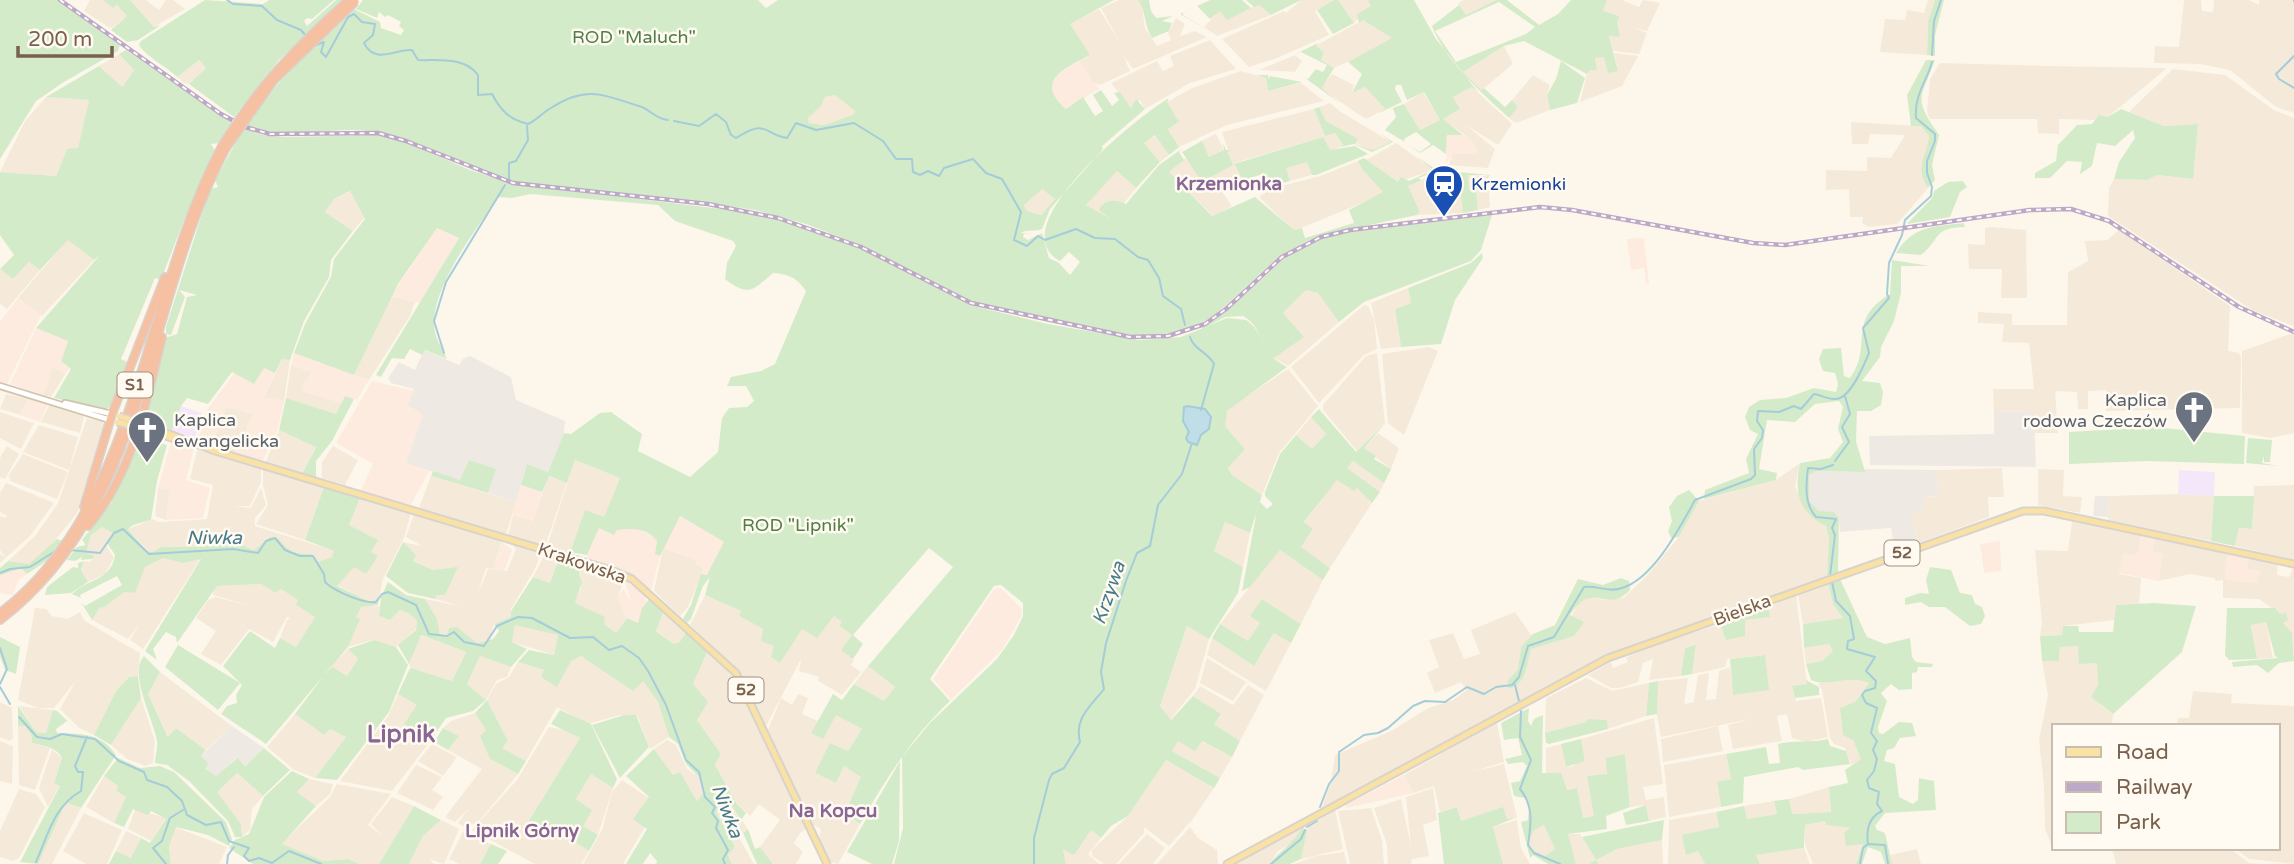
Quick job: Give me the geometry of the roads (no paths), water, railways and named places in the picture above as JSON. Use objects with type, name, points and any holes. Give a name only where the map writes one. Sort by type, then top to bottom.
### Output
[{"type":"highway","name":"S1","points":[[0,613],[71,543],[73,533],[110,460],[184,231],[224,147],[249,104],[277,68],[354,1]]},
{"type":"highway","name":"S1","points":[[0,620],[32,593],[71,543],[113,470],[201,203],[224,147]]},
{"type":"highway","points":[[73,533],[184,231]]},
{"type":"highway","points":[[71,543],[113,492],[136,425],[171,291]]},
{"type":"main road","name":"Krakowska","points":[[0,386],[115,418],[611,570],[632,579],[736,673],[827,864]]},
{"type":"main road","name":"Bielska","points":[[1227,864],[1619,654],[2027,511],[2059,514],[2294,564]]},
{"type":"water","points":[[1184,407],[1205,409],[1211,417],[1209,429],[1201,435],[1197,445],[1188,442],[1186,438],[1189,432],[1183,421]]},
{"type":"waterway","name":"Krzywa","points":[[227,0],[233,4],[262,6],[277,20],[301,30],[306,36]]},
{"type":"waterway","points":[[1932,55],[1934,21],[1941,0]]},
{"type":"waterway","name":"Krzywa","points":[[314,46],[324,42],[321,52],[326,57],[348,17],[354,14],[362,22],[375,24],[373,35],[364,43],[369,50],[380,55],[412,50],[418,60],[450,61],[465,65],[478,75],[478,95],[492,94],[506,114],[521,122],[528,124],[564,101],[585,94],[615,98],[643,107],[668,120]]},
{"type":"waterway","points":[[2294,56],[2276,74],[2279,79],[2294,88]]},
{"type":"waterway","points":[[1320,807],[1329,784],[1339,771],[1339,752],[1364,735],[1388,728],[1413,706],[1425,701],[1445,702],[1467,687],[1484,694],[1496,687],[1512,685],[1519,677],[1528,646],[1554,637],[1584,587],[1617,589],[1634,582],[1645,574],[1665,550],[1695,500],[1751,479],[1755,475],[1754,449],[1762,438],[1763,430],[1757,421],[1758,411],[1779,412],[1794,406],[1801,409],[1814,394],[1836,399],[1852,387],[1869,353],[1863,328],[1889,298],[1889,263],[1902,235],[1905,220],[1931,196],[1927,161],[1935,134],[1916,118],[1916,110],[1932,62]]},
{"type":"waterway","name":"Krzywa","points":[[674,121],[699,126],[716,114],[726,122],[731,135],[736,138],[760,128],[787,138],[796,123],[816,130],[854,123],[883,141],[896,159],[912,159],[913,172],[920,175],[928,171],[939,176],[944,168],[973,159],[986,173],[1002,179],[1021,212],[1014,240],[1027,246],[1038,236],[1045,240],[1076,229],[1095,238],[1115,239],[1138,257],[1148,260],[1159,278],[1163,296],[1181,309],[1185,325]]},
{"type":"waterway","points":[[509,179],[509,163],[516,161],[528,140],[527,126]]},
{"type":"waterway","points":[[444,353],[434,321],[446,282],[505,185]]},
{"type":"waterway","name":"Krzywa","points":[[1190,337],[1214,364],[1201,410]]},
{"type":"waterway","points":[[1835,461],[1849,442],[1842,427],[1850,414],[1845,396]]},
{"type":"waterway","name":"Krzywa","points":[[1034,864],[1034,838],[1049,780],[1052,774],[1064,768],[1080,742],[1081,719],[1104,689],[1101,672],[1106,643],[1126,581],[1137,553],[1150,546],[1158,505],[1182,474],[1192,443]]},
{"type":"waterway","points":[[1830,576],[1835,535],[1832,528],[1836,519],[1816,517],[1809,506],[1806,487],[1808,468],[1821,469],[1833,465]]},
{"type":"waterway","name":"Niwka","points":[[70,550],[100,553],[114,533],[123,529],[149,554],[233,549],[258,553],[266,541],[275,538],[285,550],[300,556],[313,556],[324,574],[325,582],[342,593],[364,601],[376,602],[382,594],[388,592],[416,605],[429,634],[447,636],[454,632],[464,642],[484,646],[497,626],[518,617],[532,618],[570,638],[593,637],[609,650],[622,646],[639,658],[648,671],[666,705],[686,760],[699,772],[705,797],[715,807],[712,813],[718,821],[716,828],[728,850],[723,859],[725,864]]},
{"type":"waterway","name":"Niwka","points":[[0,573],[30,567],[57,550]]},
{"type":"waterway","points":[[1832,582],[1836,601],[1850,616],[1854,639],[1848,641],[1847,649],[1875,657],[1866,671],[1876,681],[1875,688],[1862,695],[1866,703],[1877,708],[1871,733],[1877,741],[1873,750],[1877,759],[1874,771],[1867,780],[1869,788],[1879,792],[1877,804],[1882,811],[1871,820],[1867,839],[1868,844],[1885,845],[1888,864]]},
{"type":"waterway","name":"Niwka","points":[[0,648],[7,669],[0,684]]},
{"type":"waterway","points":[[1515,685],[1519,701]]},
{"type":"waterway","name":"Niwka","points":[[0,687],[10,704]]},
{"type":"waterway","points":[[1521,711],[1520,737],[1531,760],[1520,789],[1528,802],[1528,845],[1534,853],[1560,864]]},
{"type":"waterway","name":"Niwka","points":[[19,717],[37,737],[50,739],[62,734],[95,739],[119,761],[144,772],[147,780],[167,787],[182,801],[187,815],[206,825],[221,822],[229,841],[249,848],[244,856],[249,861],[259,858],[272,863],[289,851],[321,864]]},
{"type":"waterway","points":[[36,862],[58,813],[81,791],[83,772],[78,772],[75,766],[87,737]]},
{"type":"waterway","points":[[166,864],[153,848],[162,841],[170,818],[183,810]]},
{"type":"waterway","points":[[1307,827],[1317,821]]},
{"type":"waterway","points":[[1271,864],[1301,839],[1305,830]]},
{"type":"waterway","points":[[1860,864],[1863,848],[1868,844]]},
{"type":"waterway","name":"Niwka","points":[[227,864],[228,855],[234,847]]},
{"type":"railway","points":[[60,0],[221,114],[245,127],[270,134],[378,133],[406,141],[513,183],[708,204],[778,218],[861,247],[971,303],[1130,337],[1168,336],[1205,324],[1226,309],[1282,257],[1321,237],[1350,230],[1540,207],[1572,210],[1753,243],[1785,245],[2030,210],[2071,209],[2109,221],[2239,307],[2294,332]]},
{"type":"place","name":"Krzemionki","points":[[1444,218]]},
{"type":"place","name":"Kaplica rodowa Czeczów","points":[[2194,444]]},
{"type":"place","name":"Kaplica ewangelicka","points":[[147,464]]},
{"type":"district","name":"Krzemionka","points":[[1229,184]]},
{"type":"district","name":"Lipnik","points":[[401,734]]},
{"type":"district","name":"Na Kopcu","points":[[833,811]]},
{"type":"district","name":"Lipnik Górny","points":[[522,831]]},
{"type":"park label","name":"ROD \"Maluch\"","points":[[634,37]]},
{"type":"park label","name":"ROD \"Lipnik\"","points":[[798,525]]}]
